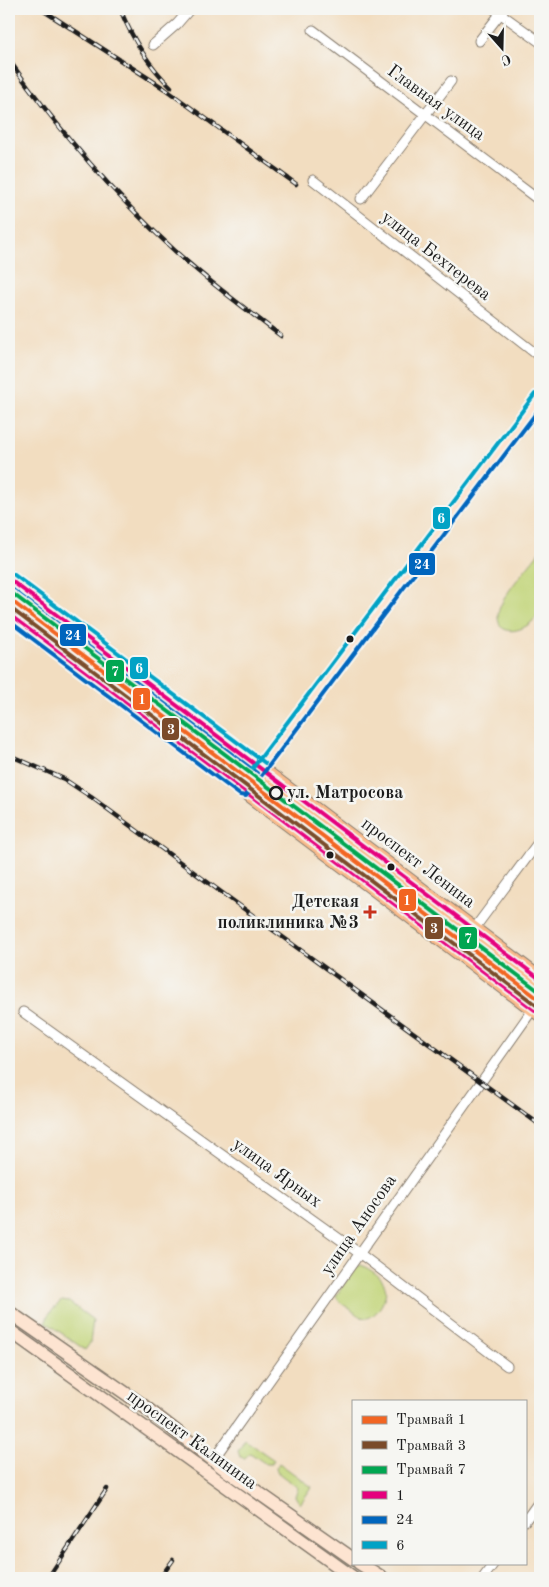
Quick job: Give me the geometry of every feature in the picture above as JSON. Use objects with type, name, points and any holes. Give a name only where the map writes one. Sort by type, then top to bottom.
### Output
[{"type":"main road","points":[[244,790],[540,398]]},
{"type":"main road","name":"проспект Ленина","points":[[9,579],[540,979]]},
{"type":"main road","points":[[9,613],[244,790],[538,1007]]},
{"type":"main road","points":[[46,640],[63,618]]},
{"type":"main road","name":"проспект Калинина","points":[[9,1312],[141,1404],[213,1460],[352,1558]]},
{"type":"main road","name":"проспект Калинина","points":[[9,1330],[354,1578]]},
{"type":"main road","points":[[204,1470],[213,1460]]},
{"type":"main road","points":[[360,1564],[383,1578]]},
{"type":"street","points":[[153,45],[190,9]]},
{"type":"street","points":[[479,42],[499,10],[540,42]]},
{"type":"street","name":"Главная улица","points":[[313,30],[540,201]]},
{"type":"street","points":[[361,199],[451,81]]},
{"type":"street","name":"улица Бехтерева","points":[[313,180],[540,357]]},
{"type":"street","points":[[474,929],[540,840]]},
{"type":"street","name":"улица Аносова","points":[[213,1460],[359,1253],[538,1007]]},
{"type":"street","name":"улица Ярных","points":[[23,1012],[359,1253],[507,1366]]},
{"type":"street","points":[[526,1520],[540,1500]]},
{"type":"street","points":[[483,1578],[493,1564]]},
{"type":"green space","points":[[540,551],[541,592],[539,612],[535,619],[522,628],[508,630],[503,628],[499,623],[498,615],[500,608],[516,582]]},
{"type":"green space","points":[[361,1265],[375,1273],[383,1282],[385,1288],[383,1301],[379,1309],[374,1315],[367,1318],[356,1314],[340,1302],[336,1296],[355,1267]]},
{"type":"green space","points":[[61,1301],[69,1302],[93,1320],[90,1343],[85,1350],[46,1322],[48,1315]]},
{"type":"green space","points":[[245,1440],[274,1460],[271,1464],[266,1464],[250,1453],[245,1458],[240,1457],[238,1451]]},
{"type":"green space","points":[[279,1463],[312,1487],[300,1504],[295,1496],[298,1488],[277,1472],[276,1468]]},
{"type":"railway","points":[[41,9],[165,89],[296,184]]},
{"type":"railway","points":[[120,9],[141,51],[171,87]]},
{"type":"railway","points":[[9,60],[66,135],[129,206],[200,273],[281,336]]},
{"type":"railway","points":[[9,755],[64,779],[91,797],[540,1125]]},
{"type":"railway","points":[[48,1578],[107,1489]]},
{"type":"railway","points":[[160,1578],[173,1560]]},
{"type":"tram line","name":"7","points":[[13,594],[540,992]]},
{"type":"tram line","name":"1","points":[[9,599],[540,1000]]},
{"type":"tram line","name":"3","points":[[9,607],[536,1005]]},
{"type":"transit line","name":"6","points":[[13,608],[243,781],[535,394]]},
{"type":"transit line","name":"24","points":[[9,621],[240,795],[246,796],[540,408]]},
{"type":"transit line","name":"6","points":[[13,574],[265,763]]},
{"type":"transit line","name":"1","points":[[9,579],[540,979]]},
{"type":"transit line","name":"24","points":[[9,587],[257,773]]},
{"type":"transit line","name":"1","points":[[9,613],[540,1014]]},
{"type":"place","name":"ул. Матросова","points":[[276,793]]},
{"type":"place","name":"Детская поликлиника №3","points":[[370,912]]}]
